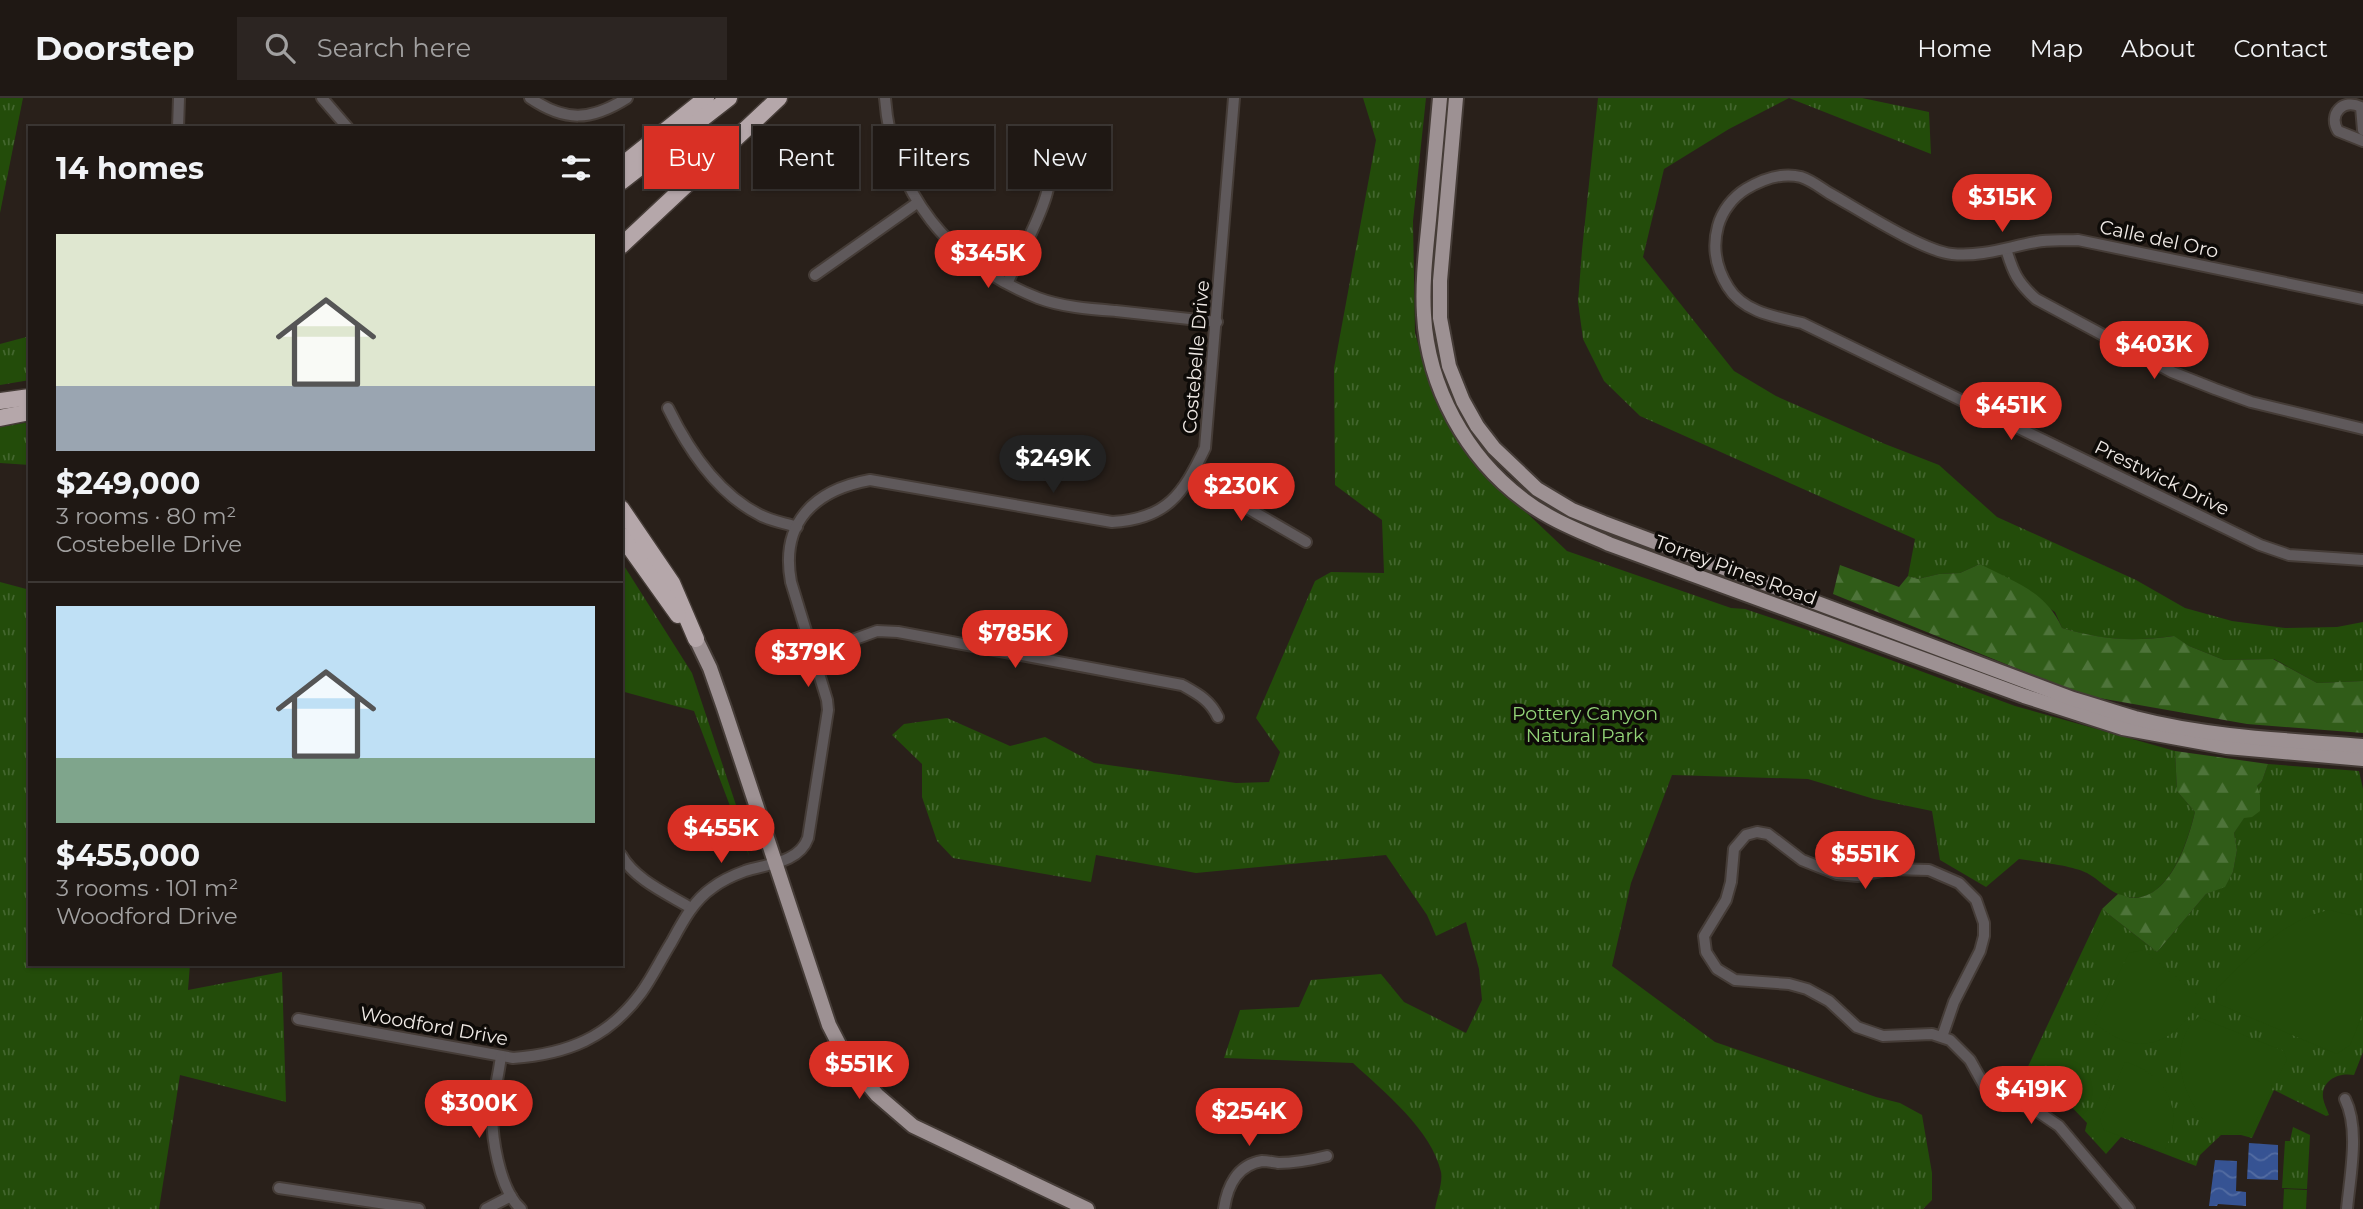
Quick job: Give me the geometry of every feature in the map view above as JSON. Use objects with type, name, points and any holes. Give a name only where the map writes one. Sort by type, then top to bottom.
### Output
[{"type":"highway","points":[[623,164],[706,98]]},
{"type":"highway","points":[[623,180],[729,98]]},
{"type":"highway","points":[[623,244],[779,98]]},
{"type":"highway","points":[[0,401],[28,397]]},
{"type":"highway","points":[[0,418],[28,412]]},
{"type":"highway","points":[[623,511],[672,583],[696,639]]},
{"type":"highway","points":[[623,538],[696,639]]},
{"type":"main road","name":"Torrey Pines Road","points":[[1440,98],[1423,279],[1427,341],[1444,399],[1462,433],[1486,466],[1523,500],[1556,520],[1609,544],[2024,696],[2123,728],[2227,747],[2363,759]]},
{"type":"main road","name":"Torrey Pines Road","points":[[1456,98],[1440,281],[1443,342],[1456,386],[1477,426],[1494,448],[1537,489],[1572,510],[1604,523],[2073,699],[2136,718],[2184,727],[2229,734],[2363,746]]},
{"type":"main road","points":[[696,639],[710,668],[829,1025],[846,1058],[877,1094],[913,1126],[1087,1209]]},
{"type":"street","points":[[178,126],[179,98]]},
{"type":"street","points":[[322,98],[346,126]]},
{"type":"street","points":[[530,98],[541,106],[567,116],[583,117],[615,106],[627,98]]},
{"type":"street","points":[[885,98],[886,119],[897,158],[917,203],[939,232],[982,269],[1038,298],[1075,307],[1217,322]]},
{"type":"street","name":"Costebelle Drive","points":[[797,527],[814,503],[829,492],[846,484],[870,480],[1112,522],[1156,513],[1173,500],[1192,476],[1205,448],[1234,98]]},
{"type":"street","points":[[2363,130],[2361,107],[2346,104],[2337,110],[2334,121],[2338,131],[2363,141]]},
{"type":"street","name":"Calle del Oro","points":[[1714,249],[1718,225],[1736,195],[1775,176],[1802,177],[1916,242],[1950,254],[1987,254],[2038,241],[2078,240],[2363,299]]},
{"type":"street","points":[[1008,282],[1037,222],[1048,189]]},
{"type":"street","points":[[815,275],[917,203]]},
{"type":"street","name":"Prestwick Drive","points":[[1714,249],[1720,274],[1731,292],[1747,306],[1771,316],[1802,323],[2260,545],[2289,555],[2363,560]]},
{"type":"street","points":[[2006,249],[2014,275],[2023,288],[2036,299],[2172,373],[2251,402],[2363,429]]},
{"type":"street","points":[[668,408],[681,434],[710,474],[742,504],[761,516],[797,527]]},
{"type":"street","points":[[1192,476],[1306,542]]},
{"type":"street","name":"Woodford Drive","points":[[298,1020],[502,1056],[541,1056],[573,1047],[611,1027],[641,993],[691,908],[705,892],[743,872],[776,863],[799,852],[808,838],[828,710],[814,654],[790,582],[787,562],[791,539],[797,527]]},
{"type":"street","points":[[814,654],[877,631],[898,632],[1182,685],[1205,698],[1218,717]]},
{"type":"street","points":[[1942,1037],[1954,1002],[1980,951],[1984,936],[1984,923],[1976,900],[1959,883],[1928,870],[1891,869],[1858,876],[1837,874],[1802,860],[1768,834],[1757,832],[1746,835],[1734,849],[1726,900],[1704,936],[1706,952],[1717,969],[1735,979],[1789,984],[1807,989],[1829,1001],[1857,1027],[1883,1036],[1933,1034],[1950,1040],[1970,1060],[1985,1087],[1997,1097],[2034,1109],[2059,1126],[2129,1209]]},
{"type":"street","points":[[623,858],[649,883],[691,908]]},
{"type":"street","points":[[502,1056],[493,1108],[495,1150],[504,1182],[521,1209]]},
{"type":"street","points":[[2345,1099],[2353,1126],[2347,1209]]},
{"type":"street","points":[[1224,1209],[1232,1180],[1246,1167],[1258,1162],[1303,1161],[1327,1156]]},
{"type":"street","points":[[279,1188],[419,1209]]},
{"type":"street","points":[[486,1209],[512,1196]]},
{"type":"green space","points":[[0,98],[23,98],[0,213]]},
{"type":"green space","name":"Pottery Canyon Natural Park","points":[[1363,98],[1426,98],[1413,221],[1415,333],[1433,395],[1468,457],[1567,551],[1731,608],[1745,609],[1834,639],[2015,706],[2175,751],[2177,791],[2195,812],[2180,858],[2171,873],[2161,886],[2149,895],[2134,898],[2118,894],[2081,870],[2019,859],[1986,887],[1940,860],[1932,811],[1874,799],[1808,779],[1672,775],[1631,883],[1612,966],[1715,1042],[1900,1103],[1922,1115],[1932,1173],[1932,1200],[1923,1209],[1435,1209],[1441,1172],[1428,1141],[1405,1112],[1353,1063],[1224,1058],[1240,1010],[1299,1007],[1311,980],[1381,974],[1404,1002],[1466,1033],[1482,1000],[1479,969],[1466,922],[1436,936],[1427,915],[1386,855],[1196,873],[1096,855],[1091,882],[953,858],[937,841],[922,797],[922,764],[892,735],[904,724],[947,718],[1010,746],[1045,737],[1094,763],[1236,783],[1269,782],[1280,752],[1256,718],[1315,581],[1331,572],[1384,573],[1382,520],[1335,485],[1334,368],[1376,140]]},
{"type":"green space","points":[[1598,98],[1789,98],[1729,129],[1664,169],[1643,257],[1734,371],[1776,396],[1939,465],[1997,517],[2136,580],[2185,608],[2232,621],[2285,628],[2337,627],[2363,622],[2363,681],[2317,683],[2274,659],[2224,660],[2189,646],[2173,636],[2117,639],[2062,628],[2055,612],[1980,564],[1960,573],[1918,579],[1908,576],[1915,539],[1640,416],[1604,381],[1583,339],[1578,302]]},
{"type":"green space","points":[[1789,98],[1862,98],[1929,112],[1931,154]]},
{"type":"green space","points":[[28,337],[28,380],[0,385],[0,344]]},
{"type":"green space","points":[[28,422],[28,465],[0,463],[0,427]]},
{"type":"green space","points":[[623,564],[692,673],[741,820],[749,856],[694,711],[623,692]]},
{"type":"green space","points":[[1980,564],[2017,582],[2038,596],[2055,615],[2062,628],[2118,639],[2174,636],[2189,646],[2224,660],[2273,659],[2317,683],[2363,681],[2363,733],[2247,724],[2082,695],[1833,594],[1840,565],[1899,587],[1908,576],[1918,579],[1960,573]]},
{"type":"green space","points":[[0,582],[28,589],[28,966],[190,966],[188,990],[282,972],[286,1102],[180,1075],[159,1209],[0,1209]]},
{"type":"green space","points":[[2175,751],[2268,764],[2262,781],[2257,786],[2260,811],[2252,817],[2244,818],[2234,833],[2237,850],[2233,872],[2225,887],[2206,894],[2157,952],[2102,909],[2118,894],[2134,898],[2147,895],[2168,878],[2176,866],[2195,812],[2177,791]]},
{"type":"green space","points":[[2268,764],[2359,771],[2363,789],[2363,1052],[2354,1075],[2337,1076],[2325,1086],[2323,1098],[2329,1115],[2326,1116],[2274,1090],[2252,1138],[2221,1135],[2200,1155],[2196,1166],[2121,1137],[2106,1154],[2085,1131],[2087,1123],[2066,1101],[2040,1087],[2033,1098],[2016,1092],[2102,909],[2157,952],[2206,894],[2225,886],[2233,872],[2237,850],[2234,833],[2262,781]]},
{"type":"green space","points":[[2329,910],[2363,918],[2363,1013],[2350,1045],[2337,1054],[2216,1003],[2217,988],[2268,941],[2297,922]]},
{"type":"green space","points":[[2143,950],[2202,998],[2172,1033],[2163,1039],[2141,1044],[2119,1039],[2094,1023],[2129,953]]},
{"type":"green space","points":[[2198,1017],[2284,1051],[2287,1060],[2250,1132],[2217,1135],[2196,1109],[2188,1094],[2182,1077],[2181,1045],[2187,1030]]},
{"type":"green space","points":[[2125,1062],[2152,1075],[2169,1097],[2173,1123],[2163,1152],[2104,1130],[2100,1120]]},
{"type":"green space","points":[[2293,1127],[2310,1135],[2307,1189],[2282,1188],[2285,1141],[2290,1141]]},
{"type":"green space","points":[[2284,1189],[2307,1190],[2306,1209],[2283,1209]]},
{"type":"water","points":[[2249,1143],[2278,1145],[2278,1180],[2247,1179]]},
{"type":"water","points":[[2215,1160],[2237,1161],[2236,1191],[2246,1192],[2246,1206],[2209,1206]]}]
